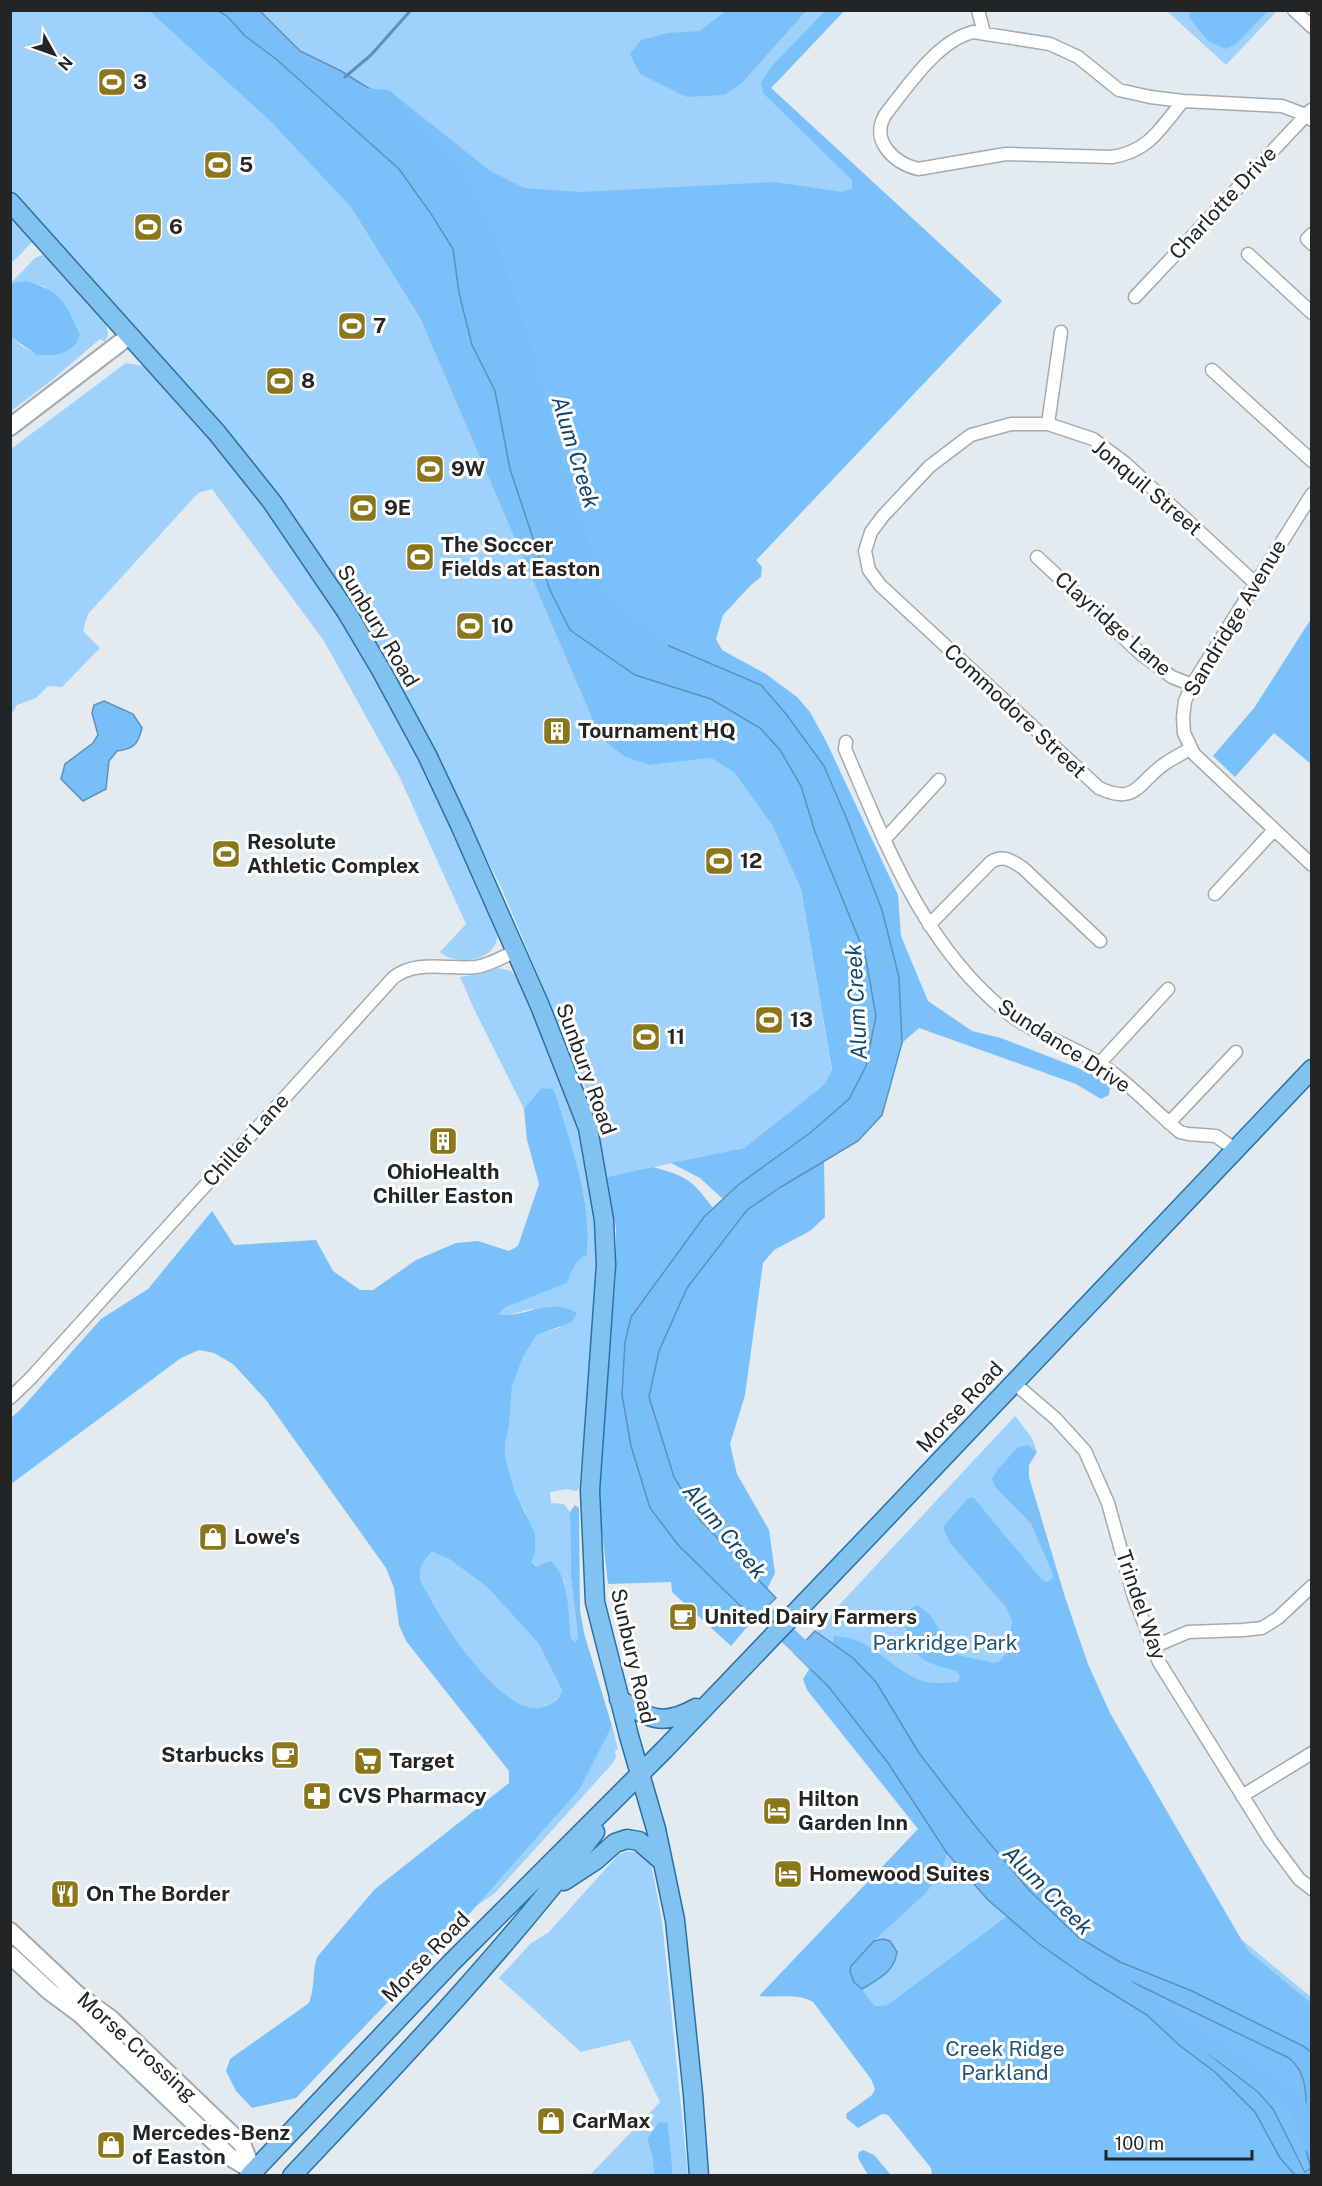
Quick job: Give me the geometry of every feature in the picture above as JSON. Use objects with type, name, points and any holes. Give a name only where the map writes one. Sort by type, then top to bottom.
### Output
[{"type":"main road","name":"Sunbury Road","points":[[10,202],[217,434],[294,533],[346,611],[427,755],[516,951],[588,1128],[604,1220],[606,1265],[590,1490],[595,1602],[675,1920],[699,2175]]},
{"type":"main road","points":[[10,428],[129,336]]},
{"type":"main road","name":"Morse Road","points":[[254,2174],[452,1962],[748,1662],[1311,1069]]},
{"type":"main road","points":[[619,1699],[643,1715],[658,1719],[679,1718],[711,1700]]},
{"type":"main road","name":"Morse Road","points":[[292,2175],[473,1981],[552,1888],[640,1774]]},
{"type":"main road","points":[[552,1888],[596,1860],[615,1843],[627,1839],[639,1841],[662,1861]]},
{"type":"main road","name":"Morse Crossing","points":[[10,1930],[78,1995],[110,2018],[242,2144],[254,2174]]},
{"type":"main road","name":"Morse Crossing","points":[[10,1955],[49,1991],[80,2014],[230,2157],[254,2174]]},
{"type":"street","points":[[978,10],[984,33]]},
{"type":"street","points":[[1294,10],[1311,27]]},
{"type":"street","points":[[1183,101],[1142,147],[1129,154],[1112,157],[1006,154],[918,169],[909,167],[886,150],[880,130],[881,122],[890,108],[925,65],[946,46],[962,35],[973,32],[1050,44],[1078,57],[1119,90],[1183,101],[1282,106],[1310,115]]},
{"type":"street","name":"Charlotte Drive","points":[[1135,297],[1310,115]]},
{"type":"street","points":[[1311,234],[1306,239],[1311,244]]},
{"type":"street","points":[[1248,254],[1311,313]]},
{"type":"street","points":[[1048,424],[1061,332]]},
{"type":"street","points":[[1212,370],[1311,461]]},
{"type":"street","name":"Jonquil Street","points":[[865,551],[871,532],[883,516],[930,466],[971,435],[1011,424],[1048,424],[1093,439],[1125,463],[1255,583]]},
{"type":"street","name":"Sandridge Avenue","points":[[1191,748],[1184,734],[1183,717],[1185,701],[1192,685],[1311,494]]},
{"type":"street","name":"Commodore Street","points":[[865,551],[869,570],[880,585],[1099,788],[1113,794],[1129,794],[1143,785],[1161,766],[1191,748]]},
{"type":"street","name":"Clayridge Lane","points":[[1037,557],[1140,653],[1173,677],[1192,685]]},
{"type":"street","name":"Sundance Drive","points":[[846,742],[846,749],[906,887],[960,969],[1021,1023],[1099,1064],[1180,1132],[1216,1136],[1236,1150]]},
{"type":"street","points":[[1191,748],[1198,759],[1311,865]]},
{"type":"street","points":[[884,840],[939,780]]},
{"type":"street","points":[[1215,894],[1274,830]]},
{"type":"street","points":[[929,925],[991,862],[996,858],[1002,858],[1023,868],[1100,941]]},
{"type":"street","name":"Chiller Lane","points":[[10,1398],[30,1379],[393,978],[403,970],[415,966],[478,967],[516,951]]},
{"type":"street","points":[[1099,1064],[1168,989]]},
{"type":"street","points":[[1169,1123],[1236,1052]]},
{"type":"street","name":"Trindel Way","points":[[1014,1383],[1056,1419],[1085,1451],[1108,1503],[1134,1597],[1159,1662],[1270,1840],[1299,1879],[1311,1889]]},
{"type":"street","points":[[1153,1647],[1188,1632],[1262,1628],[1278,1618],[1311,1586]]},
{"type":"street","points":[[1242,1796],[1311,1753]]},
{"type":"green space","points":[[727,10],[806,11],[741,84],[724,95],[687,97],[640,74],[630,54],[641,40],[668,33],[700,31]]},
{"type":"green space","points":[[1246,10],[1250,12],[1268,11],[1237,43],[1226,49],[1208,41],[1189,17],[1190,11]]},
{"type":"green space","name":"The Soccer Fields at Easton","points":[[10,11],[149,11],[270,121],[351,206],[420,318],[597,730],[625,757],[649,765],[711,758],[734,771],[772,825],[801,889],[834,1084],[820,1088],[744,1148],[607,1177],[598,1125],[584,1084],[501,887],[387,661],[345,596],[237,445],[86,271],[11,193]]},
{"type":"green space","points":[[149,11],[218,11],[227,16],[245,36],[276,59],[399,169],[454,249],[459,293],[472,345],[495,390],[510,469],[550,590],[570,630],[635,675],[711,699],[760,728],[780,750],[801,786],[815,832],[865,954],[876,1015],[866,1066],[849,1099],[810,1133],[738,1185],[723,1199],[700,1178],[671,1163],[744,1148],[825,1084],[832,1070],[801,889],[772,825],[734,772],[711,758],[649,765],[625,757],[606,742],[597,730],[420,318],[351,207],[270,121]]},
{"type":"green space","points":[[260,11],[844,11],[771,88],[1002,301],[673,648],[386,99],[341,71],[300,51]]},
{"type":"green space","points":[[825,11],[844,11],[771,88],[1002,301],[756,560],[762,567],[761,577],[723,615],[716,639],[722,650],[766,674],[797,697],[810,712],[826,741],[898,895],[901,936],[928,1001],[972,1031],[1001,1038],[1106,1079],[1110,1088],[1109,1095],[1101,1099],[1076,1084],[919,1028],[902,1043],[899,977],[882,910],[824,766],[761,685],[639,633],[599,598],[567,509],[537,396],[521,373],[494,284],[485,232],[386,99],[396,96],[489,170],[524,188],[581,192],[775,182],[842,192],[852,188],[852,180],[763,93],[761,83],[770,68]]},
{"type":"green space","points":[[1167,11],[1277,11],[1226,65]]},
{"type":"green space","points":[[11,217],[33,241],[13,262],[11,256]]},
{"type":"green space","points":[[42,255],[47,257],[106,323],[108,334],[105,342],[100,339],[11,411],[11,337],[30,351],[43,355],[67,351],[46,287],[27,281],[11,283],[35,258]]},
{"type":"green space","points":[[27,281],[55,294],[71,314],[80,335],[76,344],[67,351],[56,355],[37,355],[11,337],[11,283]]},
{"type":"green space","points":[[126,363],[144,366],[220,452],[310,567],[388,691],[497,926],[495,945],[485,955],[461,960],[453,959],[440,952],[466,924],[399,776],[324,641],[212,489],[198,493],[88,614],[83,631],[100,648],[62,687],[48,686],[36,698],[17,705],[11,715],[11,449]]},
{"type":"green space","points":[[1311,619],[1311,764],[1274,733],[1235,777],[1213,756],[1254,708]]},
{"type":"green space","points":[[498,968],[511,971],[520,980],[568,1089],[595,1184],[594,1324],[579,1488],[576,1491],[567,1489],[550,1492],[551,1503],[564,1504],[570,1512],[571,1578],[578,1637],[576,1642],[571,1640],[564,1580],[531,1562],[526,1513],[514,1489],[506,1460],[505,1445],[509,1427],[512,1387],[523,1357],[537,1335],[561,1327],[532,1309],[507,1315],[497,1314],[506,1307],[567,1283],[577,1263],[587,1255],[587,1215],[580,1175],[553,1090],[541,1088],[524,1109],[460,977]]},
{"type":"green space","points":[[541,1088],[553,1089],[580,1175],[587,1215],[587,1255],[577,1263],[567,1283],[506,1307],[498,1314],[517,1314],[547,1307],[567,1308],[577,1313],[572,1322],[537,1335],[523,1357],[512,1387],[509,1427],[505,1445],[506,1460],[514,1489],[535,1534],[535,1553],[531,1562],[536,1566],[551,1561],[557,1568],[567,1597],[571,1639],[576,1642],[578,1637],[571,1578],[570,1512],[575,1505],[579,1508],[580,1610],[584,1633],[612,1726],[580,1789],[431,1957],[296,2098],[252,2108],[236,2091],[226,2071],[230,2059],[309,2003],[317,1957],[375,1889],[509,1783],[509,1771],[406,1641],[399,1625],[394,1588],[386,1568],[266,1400],[233,1364],[214,1353],[199,1350],[181,1358],[11,1484],[11,1418],[101,1319],[148,1289],[212,1211],[234,1245],[316,1240],[333,1271],[360,1290],[373,1290],[416,1260],[456,1243],[478,1241],[509,1251],[518,1246],[539,1184],[527,1140],[524,1109]],"holes":[[[432,1552],[449,1559],[487,1587],[538,1643],[562,1690],[555,1701],[543,1707],[528,1707],[511,1698],[494,1684],[461,1647],[420,1578],[422,1565]]]},
{"type":"green space","points":[[824,1160],[825,1217],[810,1231],[774,1250],[763,1263],[745,1395],[730,1444],[737,1474],[769,1530],[775,1573],[767,1589],[700,1520],[674,1477],[649,1397],[659,1351],[687,1288],[747,1210]]},
{"type":"green space","points":[[653,1167],[688,1180],[713,1208],[631,1317],[625,1342],[622,1395],[679,1546],[754,1619],[731,1646],[672,1592],[671,1582],[608,1584],[600,1513],[600,1470],[616,1275],[616,1229],[607,1177]]},
{"type":"green space","name":"Parkridge Park","points":[[1015,1416],[1032,1438],[1037,1452],[1028,1445],[995,1487],[1031,1524],[1053,1575],[1043,1776],[1311,1997],[1311,2144],[1135,1996],[815,1631]]},
{"type":"green space","name":"Parkridge Park","points":[[1028,1445],[1037,1452],[1029,1465],[1029,1477],[1065,1597],[1088,1664],[1110,1713],[1248,1951],[1311,2003],[1311,2052],[1192,1991],[1120,1962],[1078,1937],[1029,1890],[976,1827],[919,1753],[876,1682],[833,1643],[834,1636],[858,1641],[904,1672],[925,1682],[957,1682],[960,1677],[957,1671],[933,1664],[917,1654],[912,1647],[908,1638],[904,1612],[918,1605],[931,1616],[950,1648],[957,1655],[994,1663],[1000,1661],[1007,1652],[1012,1621],[1006,1607],[950,1543],[943,1527],[967,1499],[973,1497],[1041,1579],[1047,1582],[1052,1579],[1053,1575],[1031,1524],[995,1487],[992,1479],[1018,1447]]},
{"type":"green space","points":[[432,1552],[449,1559],[487,1587],[538,1643],[562,1690],[555,1701],[543,1707],[528,1707],[511,1698],[494,1684],[461,1647],[422,1583],[421,1568],[425,1559]]},
{"type":"green space","name":"Creek Ridge Parkland","points":[[810,1668],[828,1686],[888,1763],[947,1853],[942,1873],[926,1893],[874,1941],[851,1966],[854,1982],[875,2006],[887,2005],[1007,1916],[1038,1943],[1092,1981],[1147,2015],[1179,2045],[1215,2072],[1255,2112],[1280,2158],[1295,2175],[932,2175],[931,2168],[888,2115],[882,2114],[858,2128],[846,2118],[847,2113],[872,2095],[875,2089],[871,2079],[813,2002],[794,1997],[759,1996],[918,1829],[807,1690],[803,1679]]},
{"type":"green space","points":[[612,1726],[618,1749],[615,1751],[616,1757],[612,1764],[495,1893],[475,1907],[580,1789]]},
{"type":"green space","points":[[640,1848],[651,1863],[662,1921],[688,2175],[673,2175],[668,2123],[647,2139],[652,2155],[654,2175],[590,2175],[660,2102],[630,2040],[581,2052],[499,1978],[530,1944],[549,1932],[619,1854],[628,1851],[637,1853]]},
{"type":"green space","points":[[947,1853],[988,1900],[1007,1916],[887,2005],[875,2006],[862,1989],[883,1976],[883,1939],[874,1941],[926,1893],[942,1873]]},
{"type":"green space","points":[[1132,1981],[1289,2058],[1302,2076],[1305,2087],[1305,2144],[1311,2168],[1306,2172],[1273,2109],[1258,2092],[1129,1993],[1127,1986]]},
{"type":"green space","points":[[659,2122],[668,2123],[673,2175],[654,2175],[652,2155],[647,2139]]},
{"type":"green space","points":[[863,2150],[874,2155],[891,2175],[868,2175],[858,2158],[859,2152]]},
{"type":"shaded area","points":[[218,11],[260,11],[300,51],[341,71],[386,99],[460,183],[485,232],[494,284],[521,373],[537,396],[567,509],[599,598],[639,633],[761,685],[786,714],[824,766],[882,910],[899,977],[902,1043],[882,1115],[858,1141],[747,1210],[687,1288],[659,1351],[649,1397],[674,1477],[700,1520],[776,1598],[754,1619],[679,1546],[650,1508],[631,1446],[622,1395],[625,1342],[631,1317],[704,1217],[738,1185],[810,1133],[849,1099],[866,1066],[876,1016],[865,954],[815,832],[801,786],[780,750],[760,728],[711,699],[635,675],[570,630],[550,590],[510,469],[495,391],[472,345],[459,293],[453,249],[431,214],[399,169],[276,59],[245,36],[227,16]]},
{"type":"shaded area","points":[[104,701],[133,714],[142,728],[134,745],[117,751],[109,761],[106,789],[83,801],[61,779],[65,764],[93,743],[98,735],[92,713],[94,705]]},
{"type":"shaded area","points":[[815,1631],[853,1658],[876,1682],[919,1753],[976,1827],[1029,1890],[1078,1937],[1120,1962],[1192,1991],[1311,2052],[1311,2168],[1311,2175],[1295,2175],[1280,2158],[1255,2112],[1215,2072],[1179,2045],[1147,2015],[1092,1981],[1038,1943],[988,1900],[947,1853],[888,1763],[828,1686],[794,1653]],"holes":[[[1132,1982],[1289,2058],[1302,2076],[1305,2087],[1305,2144],[1311,2168],[1305,2172],[1273,2109],[1258,2092],[1129,1993],[1127,1986]]]},
{"type":"shaded area","points":[[883,1939],[890,1941],[897,1952],[893,1965],[885,1974],[862,1989],[854,1982],[850,1972],[851,1966],[874,1941]]},
{"type":"waterway","points":[[345,77],[371,55],[411,10]]},
{"type":"waterway","name":"Alum Creek","points":[[363,97],[386,99],[460,183],[485,232],[537,396],[567,509],[599,598],[639,633],[659,646]]},
{"type":"waterway","name":"Alum Creek","points":[[745,1595],[816,1662]]},
{"type":"waterway","name":"Alum Creek","points":[[1110,1978],[1296,2102],[1312,2144]]},
{"type":"place","name":"3","points":[[112,82]]},
{"type":"place","name":"5","points":[[218,165]]},
{"type":"place","name":"6","points":[[148,227]]},
{"type":"place","name":"7","points":[[352,326]]},
{"type":"place","name":"8","points":[[280,381]]},
{"type":"place","name":"9W","points":[[430,469]]},
{"type":"place","name":"9E","points":[[363,508]]},
{"type":"place","name":"The Soccer Fields at Easton","points":[[420,557]]},
{"type":"place","name":"10","points":[[470,626]]},
{"type":"place","name":"Tournament HQ","points":[[557,731]]},
{"type":"place","name":"Resolute Athletic Complex","points":[[226,854]]},
{"type":"place","name":"12","points":[[719,861]]},
{"type":"place","name":"13","points":[[769,1020]]},
{"type":"place","name":"11","points":[[646,1037]]},
{"type":"place","name":"OhioHealth Chiller Easton","points":[[443,1141]]},
{"type":"place","name":"Lowe's","points":[[213,1537]]},
{"type":"place","name":"United Dairy Farmers","points":[[683,1617]]},
{"type":"place","name":"Starbucks","points":[[285,1755]]},
{"type":"place","name":"Target","points":[[368,1761]]},
{"type":"place","name":"CVS Pharmacy","points":[[317,1796]]},
{"type":"place","name":"Hilton Garden Inn","points":[[777,1811]]},
{"type":"place","name":"Homewood Suites","points":[[788,1874]]},
{"type":"place","name":"On The Border","points":[[65,1894]]},
{"type":"place","name":"CarMax","points":[[551,2121]]},
{"type":"place","name":"Mercedes-Benz of Easton","points":[[111,2145]]}]
